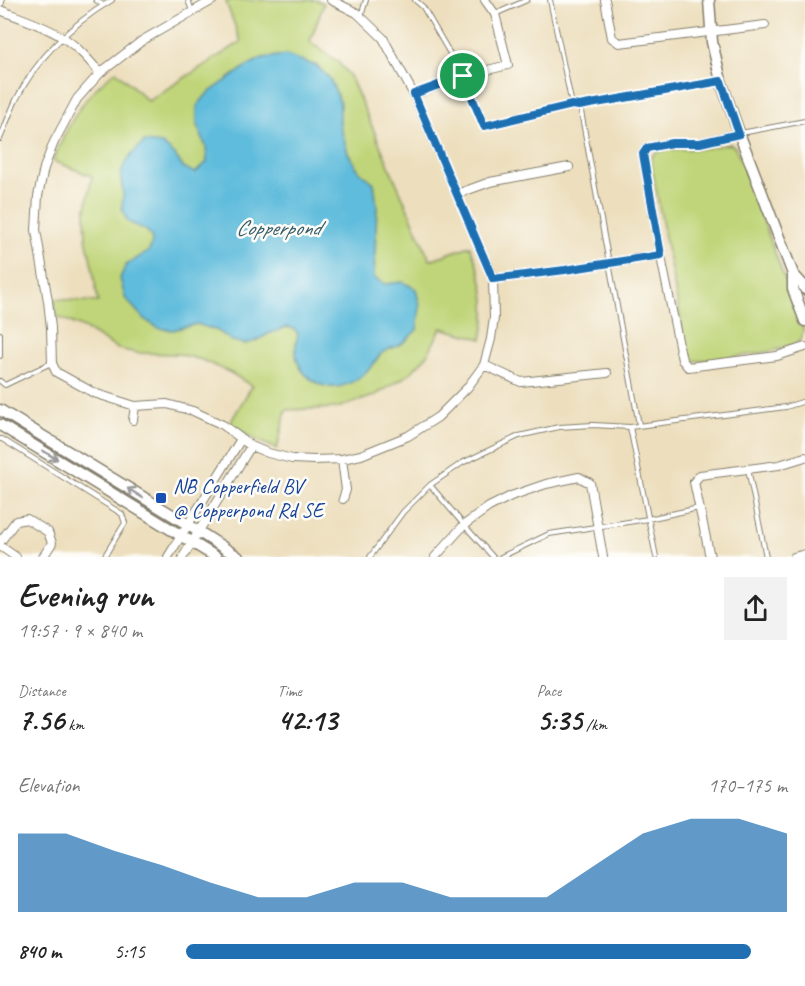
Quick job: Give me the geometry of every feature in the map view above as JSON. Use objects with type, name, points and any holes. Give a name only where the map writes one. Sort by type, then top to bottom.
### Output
[{"type":"street","points":[[213,0],[143,40],[100,72],[77,99],[54,142],[44,168],[38,196],[36,230],[49,307],[52,363],[56,372],[94,393],[135,406],[167,404],[193,411],[223,425],[251,446],[268,453],[292,459],[342,459],[381,448],[408,436],[438,417],[484,365],[494,318],[493,279],[414,94],[383,38],[360,16],[331,0]]},
{"type":"street","points":[[414,94],[463,76],[508,65],[495,14],[485,0]]},
{"type":"street","points":[[605,0],[612,38],[619,44],[765,25]]},
{"type":"street","points":[[710,0],[711,32],[721,81],[793,274],[793,289],[805,321]]},
{"type":"street","points":[[0,10],[62,37],[100,72]]},
{"type":"street","points":[[739,134],[700,143],[672,143],[647,148],[643,154],[682,360],[688,367],[777,356],[805,347]]},
{"type":"street","points":[[457,194],[490,182],[569,167]]},
{"type":"street","points":[[493,279],[661,255]]},
{"type":"street","points":[[793,274],[805,289]]},
{"type":"street","points":[[484,365],[521,382],[608,373]]},
{"type":"street","points":[[133,420],[135,406]]},
{"type":"street","points":[[0,410],[238,557]]},
{"type":"street","points":[[0,425],[216,557]]},
{"type":"street","points":[[168,557],[241,439]]},
{"type":"street","points":[[183,557],[251,446]]},
{"type":"street","points":[[710,557],[694,482],[700,475],[779,465],[805,457]]},
{"type":"street","points":[[342,459],[346,490],[343,499]]},
{"type":"street","points":[[435,557],[464,525],[489,507],[511,496],[546,484],[579,477],[590,483],[603,557]]},
{"type":"street","points":[[16,557],[0,544],[16,521],[27,519],[48,532],[52,543],[42,557]]},
{"type":"street","points":[[794,557],[805,554]]},
{"type":"lane","points":[[96,0],[103,5]]},
{"type":"lane","points":[[0,139],[16,100],[33,72],[62,37],[112,0]]},
{"type":"lane","points":[[188,0],[192,11]]},
{"type":"lane","points":[[360,16],[366,0]]},
{"type":"lane","points":[[415,0],[423,7],[463,76],[484,126],[572,105],[579,106],[721,81]]},
{"type":"lane","points":[[495,14],[527,0]]},
{"type":"lane","points":[[550,0],[572,105]]},
{"type":"lane","points":[[579,106],[639,425]]},
{"type":"lane","points":[[739,134],[805,121]]},
{"type":"lane","points":[[0,334],[0,356]]},
{"type":"lane","points":[[0,381],[5,385],[52,363]]},
{"type":"lane","points":[[370,557],[403,512],[430,485],[462,463],[519,436],[559,427],[593,425],[630,427],[786,406],[805,401]]},
{"type":"lane","points":[[630,427],[656,557]]},
{"type":"lane","points":[[0,440],[2,439],[122,514],[125,523],[104,557]]},
{"type":"lane","points":[[748,469],[766,557]]},
{"type":"lane","points":[[430,485],[494,557]]},
{"type":"lane","points":[[501,557],[549,534],[648,519],[699,508]]},
{"type":"green space","points":[[231,0],[316,0],[324,3],[310,42],[338,62],[350,76],[430,260],[470,246],[484,291],[485,314],[482,339],[441,328],[427,356],[408,375],[374,396],[337,408],[286,410],[277,449],[254,439],[230,423],[252,386],[231,373],[202,360],[179,354],[138,353],[118,349],[84,328],[56,316],[55,299],[98,302],[86,238],[85,214],[92,176],[53,161],[71,123],[94,90],[116,71],[148,101],[241,42],[226,2]]},
{"type":"green space","points":[[730,144],[738,153],[803,333],[799,341],[780,349],[697,361],[690,359],[687,354],[651,163],[652,156],[657,152]]},
{"type":"water","name":"Copperpond","points":[[286,55],[317,66],[330,79],[340,102],[340,125],[348,153],[359,171],[374,183],[377,206],[374,278],[385,284],[403,282],[416,289],[420,307],[417,330],[403,343],[382,353],[363,375],[339,387],[322,385],[305,374],[296,355],[298,334],[294,329],[287,327],[245,344],[232,341],[218,331],[197,324],[173,330],[158,328],[144,319],[125,298],[120,278],[126,265],[149,251],[152,242],[146,230],[128,222],[123,211],[121,174],[128,159],[144,142],[162,144],[175,155],[183,167],[195,173],[207,162],[206,147],[197,125],[197,106],[207,94],[247,66],[262,58]]},
{"type":"place","name":"NB Copperfield BV @ Copperpond Rd SE","points":[[161,498]]},
{"type":"route","points":[[463,76],[484,126],[572,105],[579,106],[721,81],[739,134],[700,143],[672,143],[647,148],[643,154],[661,255],[493,279],[414,94],[463,76]]}]
